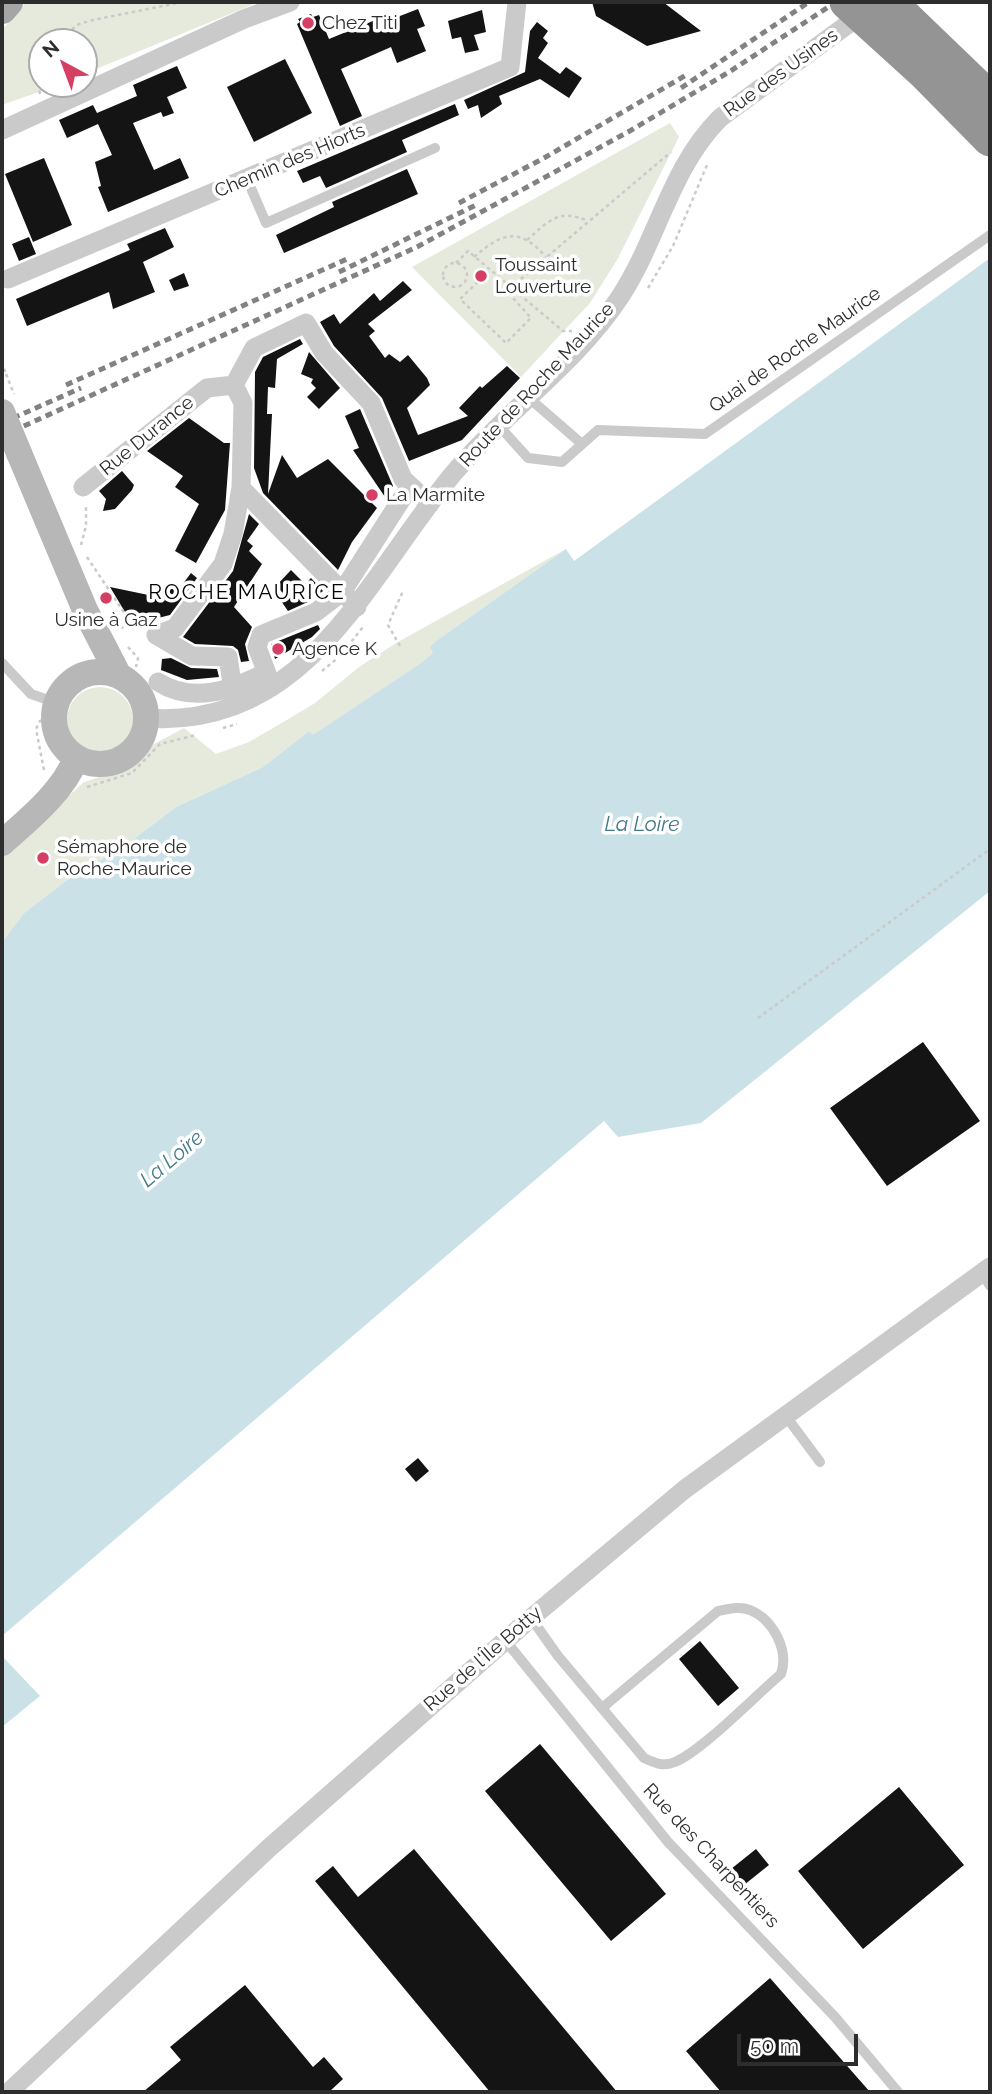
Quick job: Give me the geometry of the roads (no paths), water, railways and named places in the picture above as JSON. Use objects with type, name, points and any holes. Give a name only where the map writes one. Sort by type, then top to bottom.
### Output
[{"type":"highway","points":[[847,2],[924,72],[990,139]]},
{"type":"highway","points":[[889,2],[990,99]]},
{"type":"main road","points":[[2,9],[8,2]]},
{"type":"main road","points":[[2,412],[85,610],[119,676],[138,692],[146,718],[139,744],[119,761],[102,765],[76,758],[59,741],[55,710],[64,690],[78,678],[97,673],[119,676]]},
{"type":"main road","points":[[78,678],[85,651],[85,610]]},
{"type":"main road","points":[[2,842],[24,824],[65,779],[76,758]]},
{"type":"street","points":[[2,130],[24,117],[244,19],[290,2]]},
{"type":"street","name":"Chemin des Hiorts","points":[[8,279],[510,67],[517,2]]},
{"type":"street","name":"Rue des Usines","points":[[683,150],[720,118],[878,2]]},
{"type":"street","points":[[2,119],[24,117]]},
{"type":"street","name":"Route de Roche Maurice","points":[[146,718],[211,714],[234,707],[334,635],[454,473],[597,329],[639,269],[683,150]]},
{"type":"street","points":[[233,690],[228,657],[192,656],[148,630],[175,628],[223,564],[233,534],[241,488],[243,403],[234,385],[254,348],[306,323],[324,353],[371,403],[403,479],[430,504]]},
{"type":"street","name":"Rue Durance","points":[[83,487],[207,388],[234,385]]},
{"type":"street","points":[[269,680],[257,647],[261,635],[316,612],[342,592],[410,486]]},
{"type":"street","points":[[241,488],[357,607]]},
{"type":"street","name":"Route de Roche Maurice","points":[[158,682],[181,692],[233,690],[269,680]]},
{"type":"street","name":"Rue de l'Île Botty","points":[[9,2092],[228,1885],[505,1639],[685,1489],[785,1415],[987,1275]]},
{"type":"lane","points":[[247,179],[266,223],[435,148]]},
{"type":"lane","name":"Quai de Roche Maurice","points":[[500,427],[528,458],[562,462],[598,430],[705,434],[990,235]]},
{"type":"lane","points":[[529,398],[582,444]]},
{"type":"lane","points":[[2,663],[32,694],[55,710]]},
{"type":"lane","points":[[785,1415],[820,1462]]},
{"type":"lane","points":[[531,1618],[602,1708],[644,1758],[659,1765],[676,1761],[781,1674],[786,1660],[782,1645],[769,1626],[752,1611],[736,1607],[718,1611],[602,1708]]},
{"type":"lane","name":"Rue des Charpentiers","points":[[505,1639],[668,1842],[835,2017],[898,2092]]},
{"type":"water","name":"La Loire","points":[[990,258],[990,891],[701,1123],[618,1137],[604,1121],[2,1636],[2,942],[24,913],[80,870],[115,853],[176,807],[263,767],[309,731],[313,735],[418,665],[433,653],[430,647],[436,641],[566,549],[574,561]]},
{"type":"water","points":[[2,1656],[40,1696],[2,1727]]},
{"type":"railway","points":[[681,88],[809,2]]},
{"type":"railway","points":[[2,436],[417,247],[628,132],[729,72],[836,2]]},
{"type":"railway","points":[[459,203],[544,158],[688,74]]},
{"type":"railway","points":[[339,272],[478,204]]},
{"type":"railway","points":[[66,385],[347,259]]},
{"type":"railway","points":[[2,423],[81,388]]},
{"type":"place","name":"Chez Titi","points":[[308,23]]},
{"type":"place","name":"Toussaint Louverture","points":[[481,276]]},
{"type":"place","name":"La Marmite","points":[[372,495]]},
{"type":"place","name":"Usine à Gaz","points":[[106,598]]},
{"type":"place","name":"Agence K","points":[[278,649]]},
{"type":"place","name":"Sémaphore de Roche-Maurice","points":[[43,858]]},
{"type":"district","name":"ROCHE MAURICE","points":[[247,593]]}]
